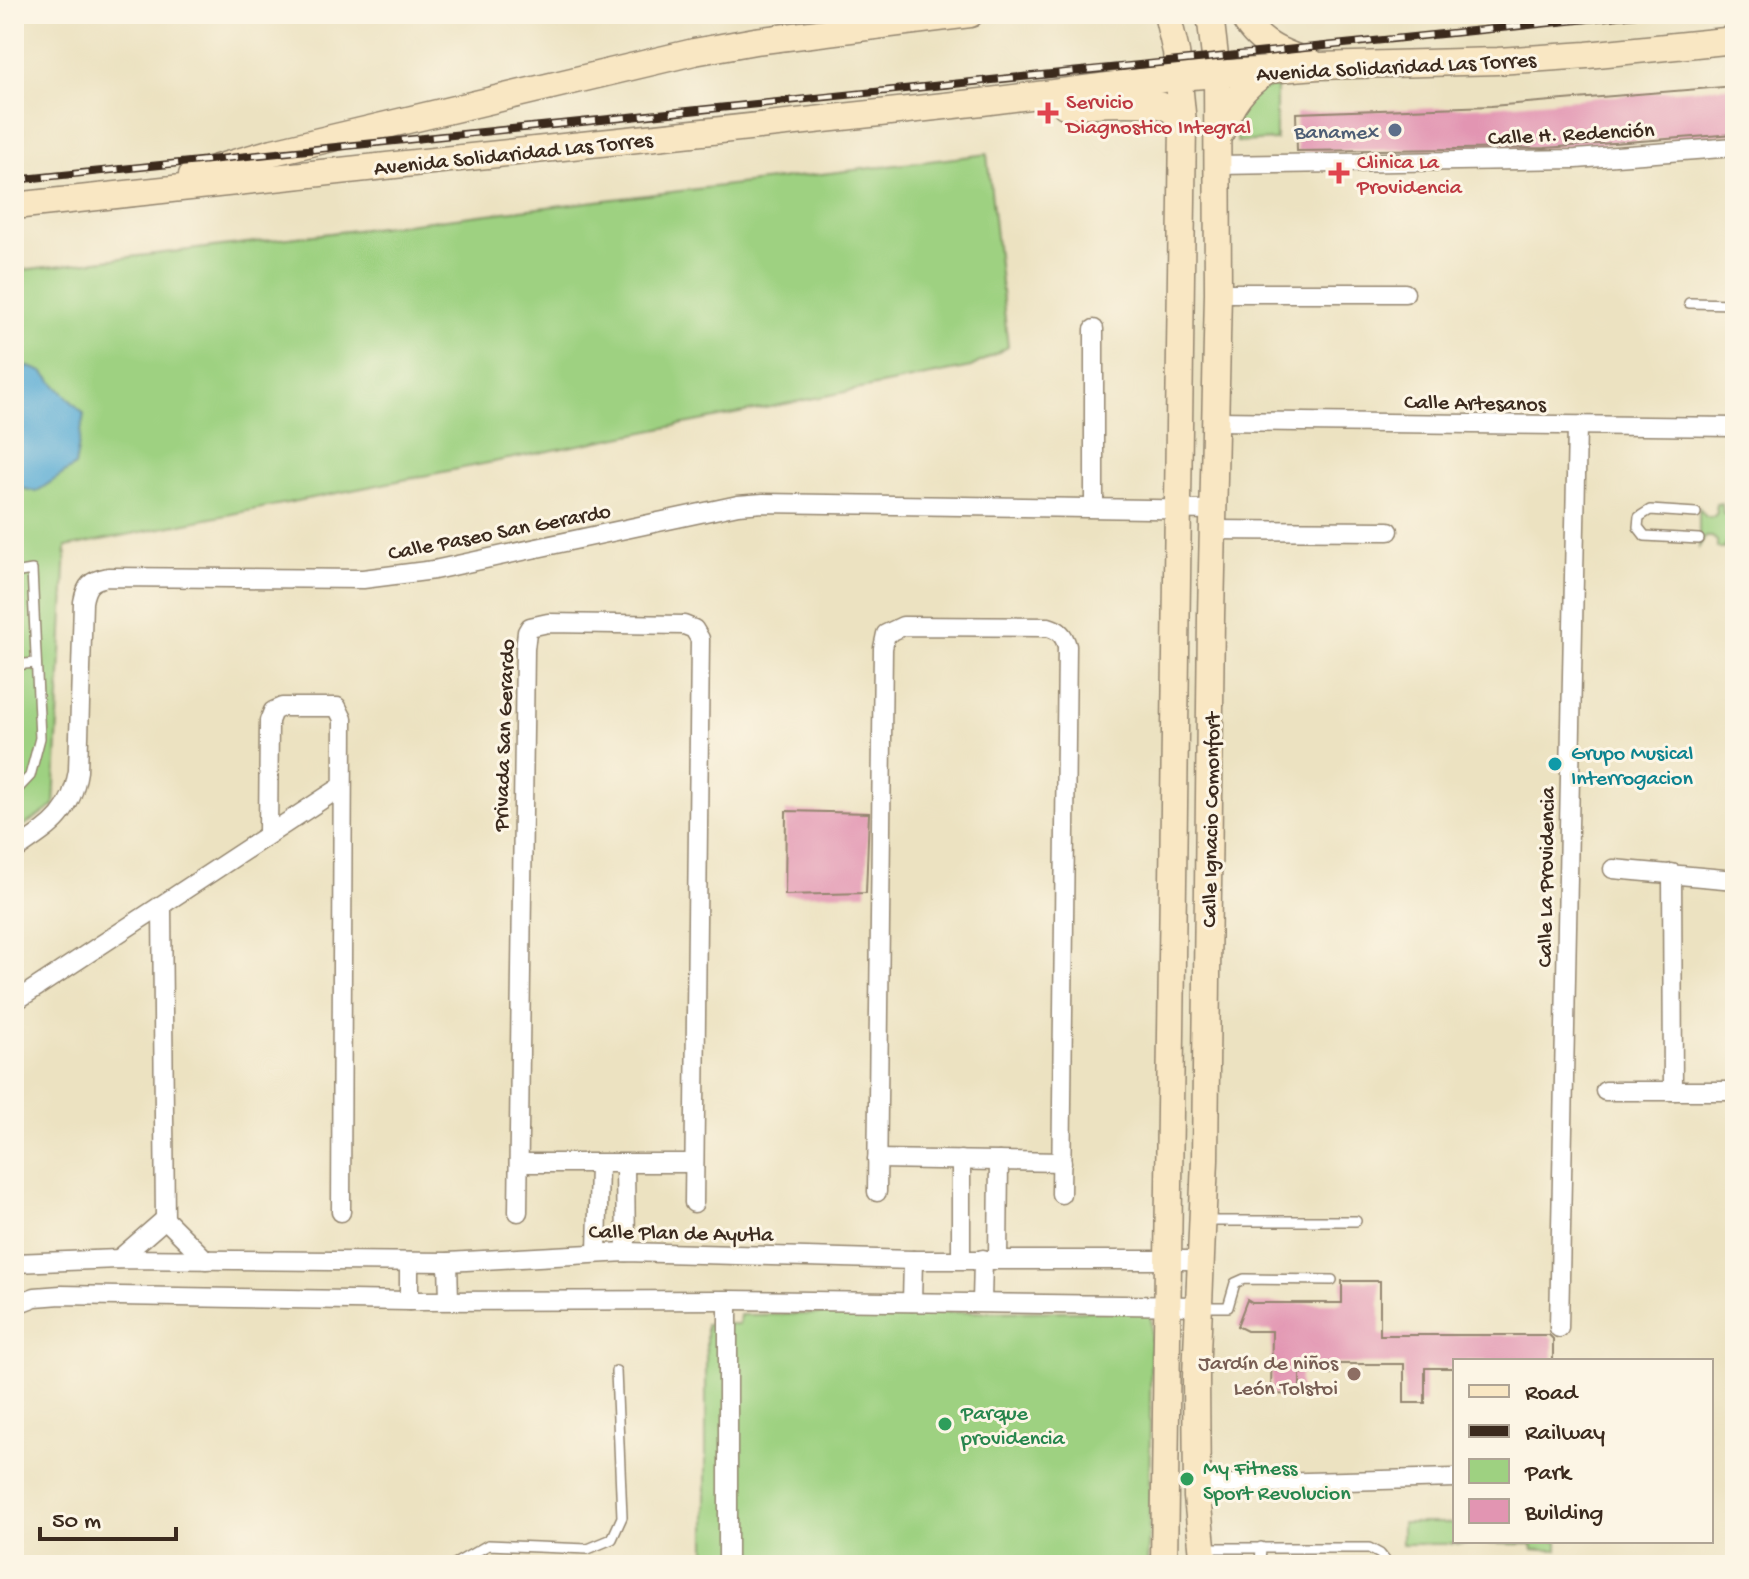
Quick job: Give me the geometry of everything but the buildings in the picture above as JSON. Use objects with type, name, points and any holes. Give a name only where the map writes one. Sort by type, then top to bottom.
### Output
[{"type":"main road","name":"Avenida Solidaridad Las Torres","points":[[139,193],[273,152],[694,52],[755,41],[970,14]]},
{"type":"main road","name":"Calle Ignacio Comonfort","points":[[1164,1565],[1183,123],[1179,77],[1167,14]]},
{"type":"main road","name":"Calle Ignacio Comonfort","points":[[1203,1556],[1197,1485],[1199,1306],[1203,1221],[1218,293],[1217,74],[1210,14]]},
{"type":"main road","points":[[1242,14],[1253,33],[1270,47],[1318,66]]},
{"type":"main road","name":"Avenida Solidaridad Las Torres","points":[[139,193],[982,102],[1179,77],[1318,66],[1498,61],[1735,40]]},
{"type":"main road","points":[[1218,139],[1228,111],[1236,100],[1254,79],[1271,69]]},
{"type":"main road","points":[[982,102],[1162,105],[1173,111],[1183,123]]},
{"type":"main road","points":[[14,206],[139,193]]},
{"type":"street","name":"Calle H. Redención","points":[[1218,165],[1576,159],[1735,147]]},
{"type":"street","points":[[1218,293],[1405,293]]},
{"type":"street","points":[[1094,329],[1094,507]]},
{"type":"street","name":"Calle Artesanos","points":[[1215,421],[1735,427]]},
{"type":"street","name":"Calle La Providencia","points":[[1559,1328],[1577,426]]},
{"type":"street","name":"Calle Paseo San Gerardo","points":[[14,851],[60,817],[69,806],[75,789],[83,602],[85,591],[96,579],[386,577],[434,570],[738,505],[763,503],[1180,510],[1213,520],[1389,531]]},
{"type":"street","name":"Privada San Gerardo","points":[[518,1212],[525,649],[530,627],[548,623],[684,625],[694,629],[700,639],[694,1203]]},
{"type":"street","points":[[877,1192],[883,661],[886,634],[903,626],[1048,627],[1060,632],[1067,646],[1061,1194]]},
{"type":"street","points":[[268,834],[269,721],[276,709],[331,706],[340,710],[343,719],[341,1212]]},
{"type":"street","points":[[14,1002],[162,908],[341,787]]},
{"type":"street","points":[[1613,869],[1735,880]]},
{"type":"street","points":[[1672,873],[1673,1091]]},
{"type":"street","points":[[162,908],[165,1219],[206,1260]]},
{"type":"street","points":[[1605,1091],[1735,1091]]},
{"type":"street","points":[[877,1159],[1062,1162]]},
{"type":"street","points":[[961,1160],[961,1259]]},
{"type":"street","points":[[982,1302],[991,1259],[999,1161]]},
{"type":"street","points":[[519,1163],[694,1163]]},
{"type":"street","points":[[597,1253],[599,1164]]},
{"type":"street","points":[[625,1164],[626,1252]]},
{"type":"street","points":[[119,1259],[165,1219]]},
{"type":"street","name":"Calle Plan de Ayutla","points":[[14,1263],[119,1259],[448,1262],[626,1252],[913,1260],[1202,1260]]},
{"type":"street","points":[[912,1302],[913,1260]]},
{"type":"street","points":[[409,1262],[409,1301]]},
{"type":"street","points":[[448,1262],[449,1300]]},
{"type":"street","points":[[14,1305],[35,1297],[61,1295],[409,1301],[728,1300],[1199,1306]]},
{"type":"street","points":[[728,1300],[728,1565]]},
{"type":"street","points":[[1197,1485],[1453,1478]]},
{"type":"lane","points":[[1689,303],[1735,304]]},
{"type":"lane","points":[[1696,513],[1650,510],[1639,517],[1638,527],[1645,536],[1653,538],[1699,539]]},
{"type":"lane","points":[[14,573],[32,570],[40,738],[30,776],[14,793]]},
{"type":"lane","points":[[14,665],[36,663]]},
{"type":"lane","points":[[1203,1221],[1356,1221]]},
{"type":"lane","points":[[1199,1306],[1228,1307],[1235,1283],[1244,1279],[1332,1280]]},
{"type":"lane","points":[[453,1565],[488,1545],[588,1549],[612,1539],[622,1517],[616,1371]]},
{"type":"lane","points":[[1260,1565],[1261,1547]]},
{"type":"lane","points":[[1203,1556],[1261,1547],[1369,1548],[1380,1554],[1389,1565]]},
{"type":"green space","points":[[1276,86],[1276,140],[1237,142],[1238,108],[1252,91]]},
{"type":"green space","points":[[987,154],[1008,347],[971,367],[66,547],[54,806],[14,832],[14,271]]},
{"type":"green space","points":[[1722,503],[1723,514],[1735,517],[1735,539],[1728,538],[1724,548],[1717,548],[1717,541],[1705,537],[1699,547],[1699,508],[1706,517],[1713,517],[1717,513],[1716,504]]},
{"type":"green space","name":"Parque providencia","points":[[1151,1310],[1147,1565],[706,1565],[706,1324],[739,1324],[740,1315]]},
{"type":"green space","points":[[1402,1523],[1453,1523],[1453,1543],[1558,1543],[1558,1550],[1533,1550],[1532,1544],[1402,1544]]},
{"type":"water","points":[[24,365],[43,372],[84,414],[75,466],[36,492],[14,486],[14,372]]},
{"type":"railway","points":[[14,180],[1637,14]]},
{"type":"place","name":"Servicio Diagnostico Integral","points":[[1048,113]]},
{"type":"place","name":"Banamex","points":[[1395,130]]},
{"type":"place","name":"Clinica La Providencia","points":[[1339,173]]},
{"type":"place","name":"Grupo Musical Interrogacion","points":[[1555,764]]},
{"type":"place","name":"Jardín de niños León Tolstoi","points":[[1354,1374]]},
{"type":"place","name":"Parque providencia","points":[[945,1424]]},
{"type":"place","name":"My Fitness Sport Revolucion","points":[[1187,1479]]}]
